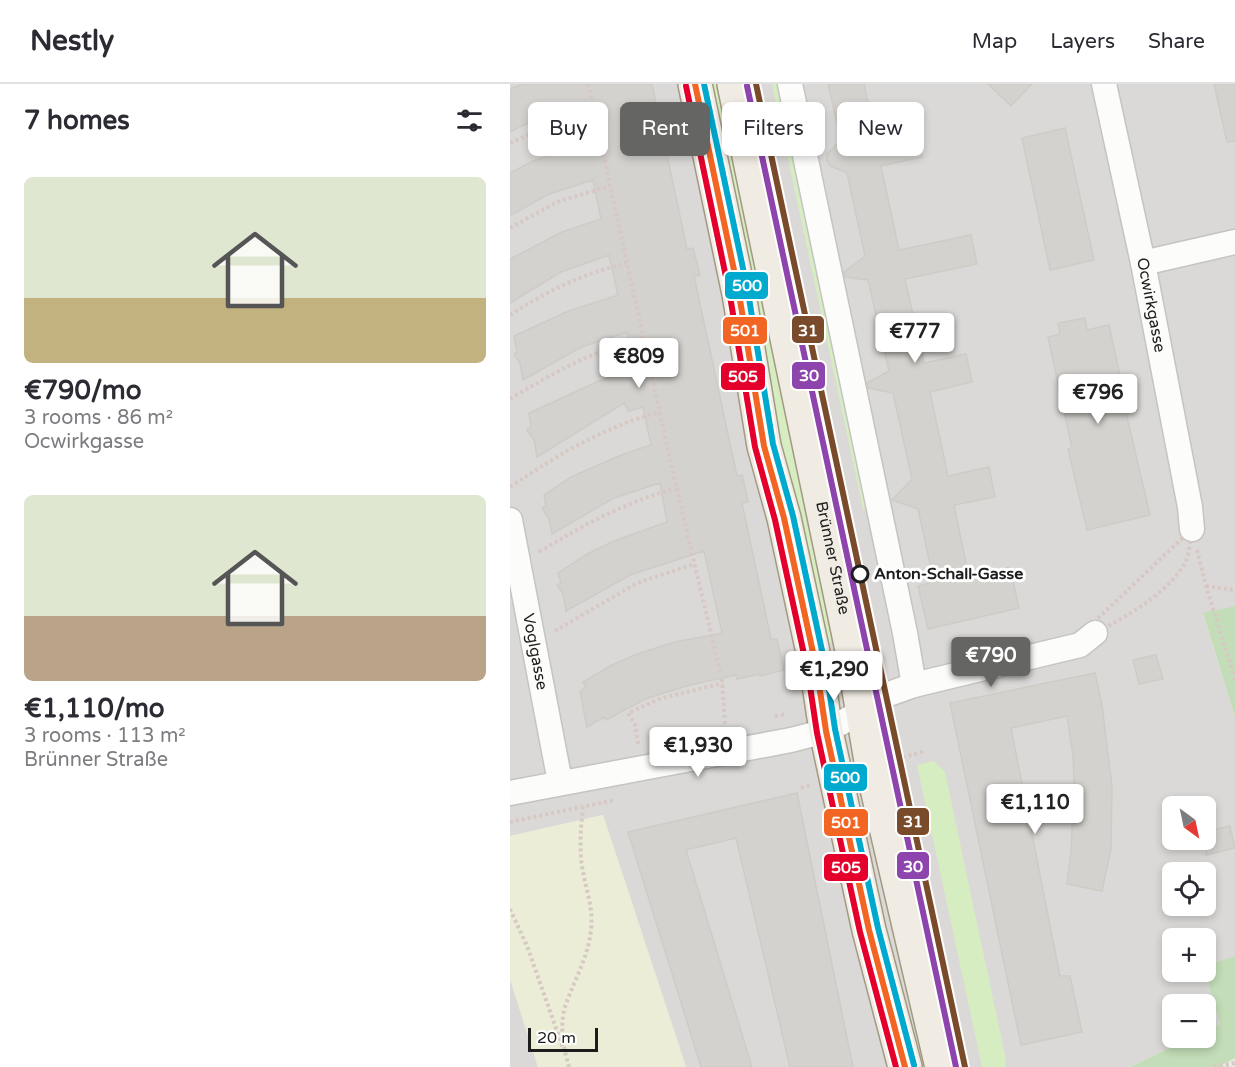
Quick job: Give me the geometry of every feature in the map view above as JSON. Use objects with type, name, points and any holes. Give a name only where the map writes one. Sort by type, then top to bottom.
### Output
[{"type":"main road","points":[[695,84],[739,294],[764,446],[784,518],[818,671],[826,731],[869,930],[905,1067]]},
{"type":"main road","name":"Brünner Straße","points":[[734,84],[850,643],[872,767],[942,1067]]},
{"type":"street","points":[[790,84],[903,622],[914,685]]},
{"type":"street","name":"Ocwirkgasse","points":[[1104,84],[1143,263],[1190,507],[1192,529]]},
{"type":"street","points":[[1143,263],[1235,242]]},
{"type":"street","name":"Voglgasse","points":[[510,520],[560,782]]},
{"type":"street","points":[[510,793],[791,740],[826,731],[863,711],[886,695],[914,685],[1080,645],[1095,633]]},
{"type":"path","points":[[588,84],[592,102]]},
{"type":"path","points":[[510,143],[528,135]]},
{"type":"path","points":[[604,156],[676,488],[720,672]]},
{"type":"path","points":[[510,228],[557,202],[610,186]]},
{"type":"path","points":[[510,315],[545,292],[564,283],[586,274],[627,263]]},
{"type":"path","points":[[510,399],[569,364],[643,338]]},
{"type":"path","points":[[510,487],[591,437],[614,426],[659,412]]},
{"type":"path","points":[[518,565],[602,516],[629,503],[676,488]]},
{"type":"path","points":[[1192,529],[1206,586],[1235,678]]},
{"type":"path","points":[[1192,529],[1186,560],[1169,583],[1136,611],[1095,633],[1092,624],[1192,529]]},
{"type":"path","points":[[533,644],[636,583],[694,564]]},
{"type":"path","points":[[1206,586],[1235,590]]},
{"type":"path","points":[[638,744],[635,724],[628,713],[659,699],[723,681],[725,726]]},
{"type":"path","points":[[565,1053],[563,1024],[566,1005],[582,969],[592,926],[580,841],[583,807]]},
{"type":"path","points":[[510,909],[527,946],[569,1067]]},
{"type":"path","points":[[1214,1067],[1235,1063]]},
{"type":"shaded area","points":[[510,84],[1235,84],[1235,606],[1203,614],[1235,717],[1235,956],[1216,962],[1216,928],[1162,928],[1162,982],[1208,982],[1211,994],[1162,994],[1162,1048],[1169,1048],[1130,1067],[686,1067],[603,815],[510,836]]},
{"type":"shaded area","points":[[510,979],[538,1067],[510,1067]]},
{"type":"shaded area","points":[[1216,1010],[1220,1024],[1216,1026]]},
{"type":"green space","points":[[706,84],[722,84],[726,102],[722,102],[722,156],[737,156],[838,639],[828,643],[808,550],[790,496]]},
{"type":"green space","points":[[772,84],[782,84],[786,102],[776,102]]},
{"type":"green space","points":[[787,156],[797,156],[872,507],[863,509]]},
{"type":"green space","points":[[1235,606],[1235,717],[1203,613]]},
{"type":"green space","points":[[934,761],[945,772],[1006,1060],[1005,1067],[982,1067],[917,765]]},
{"type":"green space","points":[[603,815],[686,1067],[538,1067],[510,979],[510,836]]},
{"type":"green space","points":[[1235,956],[1235,1058],[1220,1066],[1235,1067],[1130,1067],[1169,1048],[1216,1048],[1216,1026],[1220,1024],[1216,1010],[1216,994],[1211,994],[1208,982],[1216,982],[1216,962]]},
{"type":"building","points":[[522,84],[652,84],[656,102],[620,102],[620,156],[667,156],[687,249],[693,248],[700,275],[694,276],[737,476],[742,475],[748,502],[742,503],[771,639],[777,639],[784,670],[737,679],[736,675],[690,685],[645,699],[606,720],[604,717],[587,727],[580,692],[586,687],[583,682],[637,654],[675,642],[722,633],[704,551],[630,575],[566,611],[563,594],[557,585],[561,583],[558,573],[587,554],[614,541],[667,522],[660,483],[614,498],[552,534],[549,519],[542,508],[546,506],[544,495],[571,477],[621,455],[651,445],[643,407],[629,411],[624,403],[537,457],[534,440],[527,430],[531,427],[529,413],[599,381],[635,371],[627,332],[581,347],[523,380],[520,363],[514,354],[517,352],[514,336],[566,312],[618,295],[609,255],[561,272],[510,303],[510,259],[562,232],[601,219],[593,180],[549,194],[510,216],[510,173],[548,156],[608,156],[608,102],[528,102],[528,123],[510,132],[510,89]]},
{"type":"building","points":[[828,84],[864,84],[868,102],[837,102],[837,123]]},
{"type":"building","points":[[988,84],[1032,84],[1011,106]]},
{"type":"building","points":[[1214,84],[1235,84],[1235,141],[1227,142]]},
{"type":"building","points":[[1065,128],[1094,260],[1050,270],[1022,138]]},
{"type":"building","points":[[837,144],[837,156],[922,156],[881,166],[899,250],[971,235],[977,264],[905,279],[924,363],[966,354],[972,382],[930,392],[948,476],[989,467],[995,497],[954,505],[969,577],[1010,567],[1019,608],[928,629],[918,586],[934,582],[918,509],[892,500],[912,479],[893,393],[868,388],[867,383],[889,371],[868,280],[845,277],[844,272],[865,256],[847,173],[830,166],[827,154]]},
{"type":"building","points":[[1085,318],[1087,330],[1109,325],[1126,404],[1124,404],[1150,515],[1087,530],[1068,449],[1072,448],[1048,337],[1060,334],[1058,323]]},
{"type":"building","points":[[1156,655],[1163,679],[1139,684],[1133,660]]},
{"type":"building","points":[[1095,673],[1102,705],[1112,786],[1111,849],[1102,891],[1067,884],[1074,780],[1067,716],[1011,728],[1060,976],[1070,976],[1082,1032],[1021,1045],[950,703]]},
{"type":"building","points":[[797,793],[853,1067],[790,1067],[736,838],[686,850],[752,1067],[701,1067],[628,832]]},
{"type":"building","points":[[1230,826],[1235,848],[1206,855],[1206,850],[1216,850],[1216,830]]},
{"type":"transit line","name":"501","points":[[695,84],[739,294],[764,446],[784,518],[817,671],[826,731],[869,930],[905,1067]]},
{"type":"transit line","name":"500","points":[[704,84],[748,292],[773,444],[793,516],[826,669],[835,729],[878,928],[914,1065]]},
{"type":"transit line","name":"31","points":[[756,84],[965,1067]]},
{"type":"transit line","name":"505","points":[[686,86],[730,296],[755,447],[775,520],[808,673],[817,733],[860,932],[896,1067]]},
{"type":"transit line","name":"30","points":[[747,86],[956,1067]]},
{"type":"place","name":"Anton-Schall-Gasse","points":[[860,574]]}]
